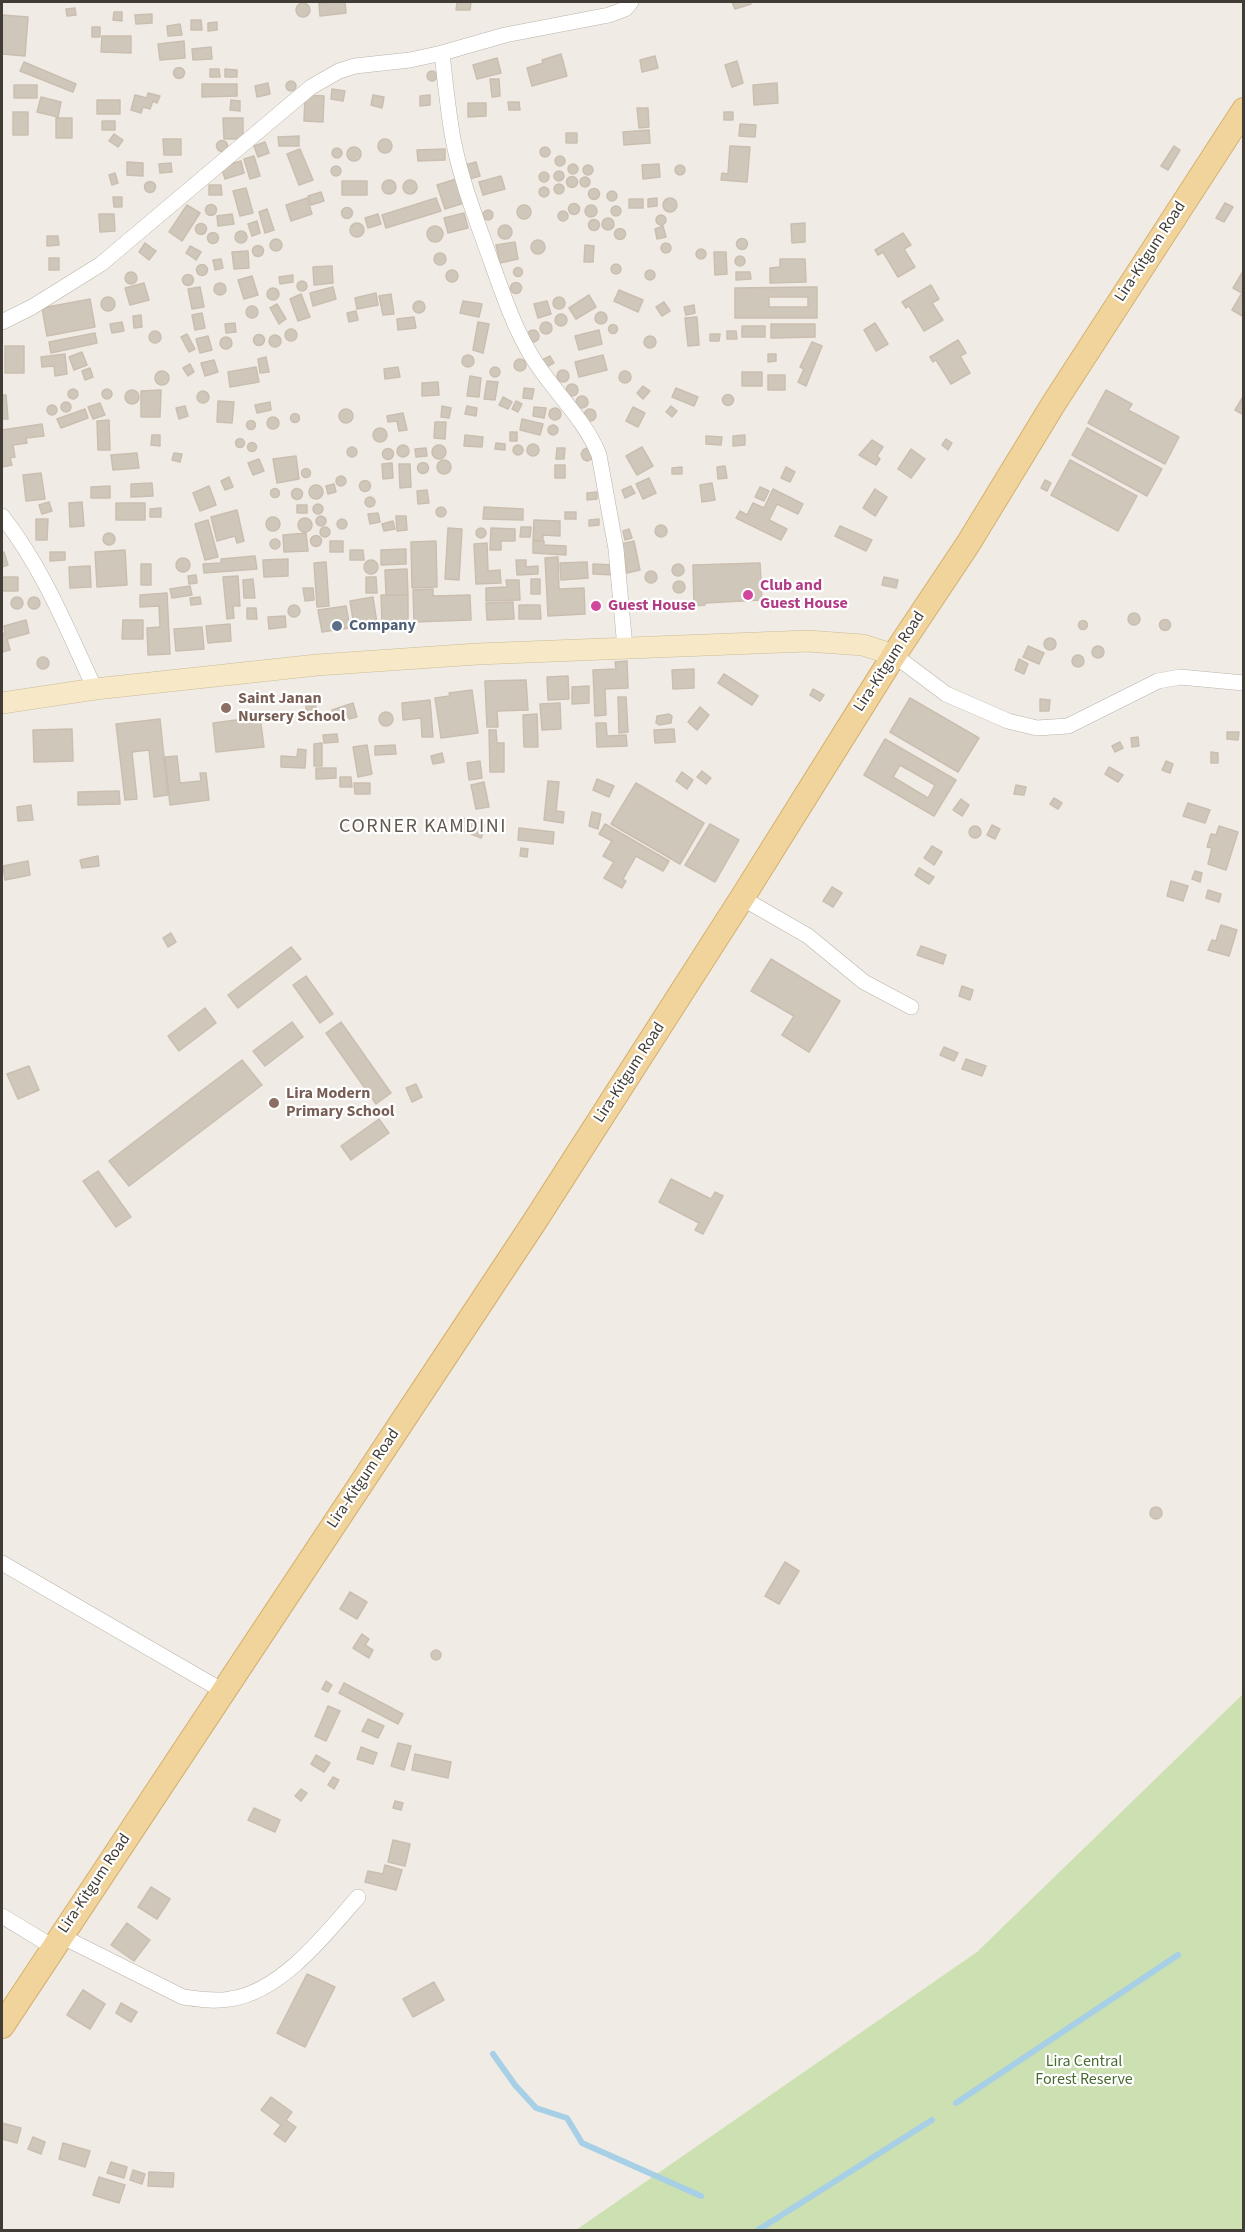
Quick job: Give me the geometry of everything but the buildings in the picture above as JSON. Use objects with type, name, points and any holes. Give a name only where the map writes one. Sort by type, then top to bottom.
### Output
[{"type":"main road","name":"Lira-Kitgum Road","points":[[2,2026],[535,1221],[742,898],[894,654],[968,544],[1054,403],[1244,110]]},
{"type":"street","points":[[2,322],[32,307],[101,264],[311,87],[339,71],[355,66],[410,60],[505,34],[609,15],[626,9],[631,2]]},
{"type":"street","points":[[442,53],[453,138],[500,285],[523,341],[534,360],[563,396],[594,442],[599,455],[616,549],[626,648]]},
{"type":"street","points":[[2,516],[18,536],[37,567],[95,689]]},
{"type":"street","points":[[2,703],[95,689],[317,665],[477,654],[807,641],[863,645],[894,654],[946,694],[1008,721],[1037,728],[1068,726],[1158,681],[1180,677],[1244,683]]},
{"type":"street","points":[[742,898],[808,936],[864,982],[910,1007]]},
{"type":"street","points":[[2,1563],[223,1691]]},
{"type":"street","points":[[2,1916],[183,1997],[203,2000],[231,1999],[268,1986],[323,1937],[358,1897]]},
{"type":"green space","name":"Lira Central Forest Reserve","points":[[1243,1694],[1243,2230],[576,2230],[977,1952]]},
{"type":"waterway","points":[[956,2103],[1178,1955]]},
{"type":"waterway","points":[[493,2054],[515,2085],[536,2108],[567,2118],[582,2143],[701,2196]]},
{"type":"waterway","points":[[758,2230],[932,2120]]},
{"type":"place","name":"Club and Guest House","points":[[748,595]]},
{"type":"place","name":"Guest House","points":[[596,606]]},
{"type":"place","name":"Company","points":[[337,626]]},
{"type":"place","name":"Saint Janan Nursery School","points":[[226,708]]},
{"type":"place","name":"Lira Modern Primary School","points":[[274,1103]]},
{"type":"district","name":"CORNER KAMDINI","points":[[423,828]]}]
